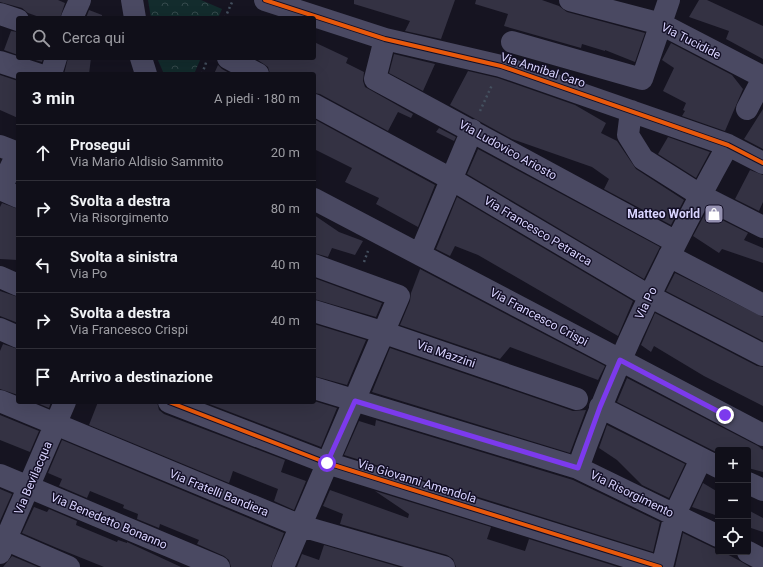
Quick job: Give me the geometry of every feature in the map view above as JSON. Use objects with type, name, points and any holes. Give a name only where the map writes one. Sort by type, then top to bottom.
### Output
[{"type":"street","points":[[73,16],[80,0]]},
{"type":"street","points":[[132,0],[135,16]]},
{"type":"street","name":"Via Annibal Caro","points":[[265,0],[316,16]]},
{"type":"street","name":"Via Tucidide","points":[[570,0],[661,24],[763,78]]},
{"type":"street","points":[[661,24],[669,0]]},
{"type":"street","points":[[0,14],[16,19]]},
{"type":"street","name":"Via Annibal Caro","points":[[316,16],[386,38],[501,66],[728,145],[763,164]]},
{"type":"street","name":"Via Annibal Caro","points":[[512,42],[642,79],[661,24]]},
{"type":"street","name":"Via Ludovico Ariosto","points":[[386,38],[375,79],[472,130],[673,249],[763,305]]},
{"type":"street","points":[[52,72],[55,60]]},
{"type":"street","points":[[142,60],[145,72]]},
{"type":"street","points":[[232,60],[254,72]]},
{"type":"street","points":[[0,62],[31,72]]},
{"type":"street","points":[[747,109],[763,78]]},
{"type":"street","name":"Via Francesco Petrarca","points":[[316,106],[451,179],[649,296],[763,355]]},
{"type":"street","points":[[631,111],[628,135],[643,159],[700,194],[763,227]]},
{"type":"street","points":[[420,254],[472,130]]},
{"type":"street","name":"Via Po","points":[[578,468],[600,407],[649,296],[700,194],[728,145]]},
{"type":"street","points":[[0,146],[16,152]]},
{"type":"street","points":[[16,157],[0,189],[16,196]]},
{"type":"street","name":"Via Francesco Crispi","points":[[316,200],[763,435]]},
{"type":"street","points":[[0,262],[16,268]]},
{"type":"street","points":[[283,567],[355,401],[382,332],[399,296],[316,266]]},
{"type":"street","points":[[0,278],[16,284]]},
{"type":"street","name":"Via Mazzini","points":[[316,312],[382,332],[576,399]]},
{"type":"street","points":[[0,329],[16,336]]},
{"type":"street","name":"Via Risorgimento","points":[[316,389],[578,468],[676,514],[715,534]]},
{"type":"street","name":"Via Fratelli Bandiera","points":[[0,401],[300,526],[444,567]]},
{"type":"street","name":"Via Bevilacqua","points":[[2,543],[29,487],[64,404]]},
{"type":"street","name":"Via Giovanni Amendola","points":[[176,404],[327,463],[661,567]]},
{"type":"street","points":[[600,407],[710,463],[676,514],[661,567]]},
{"type":"street","name":"Via Benedetto Bonanno","points":[[0,475],[219,567]]},
{"type":"street","points":[[751,484],[763,490]]},
{"type":"street","points":[[2,543],[69,567]]},
{"type":"street","points":[[751,554],[763,560]]},
{"type":"path","points":[[226,16],[233,0]]},
{"type":"path","points":[[203,72],[206,60]]},
{"type":"path","points":[[472,130],[501,66]]},
{"type":"path","points":[[357,281],[376,232]]},
{"type":"green space","points":[[148,0],[201,0],[222,9],[219,16],[151,16]]},
{"type":"green space","points":[[158,60],[200,60],[195,72],[163,72]]},
{"type":"building","points":[[0,0],[58,0],[65,3],[61,16],[36,16],[28,13],[22,8],[0,2]]},
{"type":"building","points":[[354,0],[455,0],[441,39],[405,31],[410,21],[354,4]]},
{"type":"building","points":[[476,0],[542,0],[559,6],[567,12],[645,33],[635,62],[605,50],[582,44],[581,48],[504,26],[508,14],[475,4]]},
{"type":"building","points":[[699,0],[707,0],[763,26],[763,59],[726,39],[729,31],[689,17]]},
{"type":"building","points":[[89,10],[102,15],[102,16],[87,16]]},
{"type":"building","points":[[11,31],[16,32],[16,54],[4,50]]},
{"type":"building","points":[[316,43],[348,58],[346,63],[364,72],[363,81],[365,87],[413,114],[411,118],[398,112],[388,131],[320,94],[316,93],[316,72],[269,72],[268,67],[258,60],[316,60]]},
{"type":"building","points":[[671,43],[732,75],[743,89],[725,131],[682,116],[685,111],[683,110],[686,103],[663,91],[674,68],[662,60]]},
{"type":"building","points":[[394,54],[435,64],[423,91],[389,73]]},
{"type":"building","points":[[68,60],[91,60],[89,72],[64,72]]},
{"type":"building","points":[[218,65],[227,72],[215,72]]},
{"type":"building","points":[[468,71],[498,78],[575,105],[606,123],[601,133],[617,141],[636,169],[684,200],[671,225],[604,189],[609,179],[592,167],[512,139],[450,105]]},
{"type":"building","points":[[0,75],[16,80],[16,117],[0,110]]},
{"type":"building","points":[[763,109],[763,149],[744,139]]},
{"type":"building","points":[[316,120],[435,185],[418,227],[376,204],[379,198],[345,182],[352,168],[316,150]]},
{"type":"building","points":[[439,128],[456,137],[454,141],[436,132]]},
{"type":"building","points":[[668,137],[710,152],[696,178],[658,154]]},
{"type":"building","points":[[478,149],[660,247],[644,279],[467,174]]},
{"type":"building","points":[[750,170],[763,175],[763,202],[759,211],[735,199]]},
{"type":"building","points":[[457,197],[633,301],[618,336],[478,255],[455,246],[450,256],[436,249]]},
{"type":"building","points":[[2,203],[16,208],[16,260],[0,259],[0,207]]},
{"type":"building","points":[[706,212],[748,233],[744,240],[763,248],[763,263],[722,249],[719,253],[693,236]]},
{"type":"building","points":[[316,216],[339,232],[363,241],[355,255],[332,248],[328,257],[316,254]]},
{"type":"building","points":[[420,269],[605,366],[598,380],[510,347],[500,359],[400,325],[410,301],[411,293]]},
{"type":"building","points":[[675,273],[763,317],[763,341],[666,291]]},
{"type":"building","points":[[316,279],[382,303],[376,317],[316,300]]},
{"type":"building","points":[[0,291],[16,296],[16,322],[0,316]]},
{"type":"building","points":[[655,313],[757,366],[763,367],[763,406],[704,376],[654,346],[651,352],[641,345]]},
{"type":"building","points":[[316,325],[366,340],[347,385],[316,377]]},
{"type":"building","points":[[3,344],[16,348],[16,394],[0,389],[0,351]]},
{"type":"building","points":[[390,348],[573,411],[586,410],[570,453],[372,392]]},
{"type":"building","points":[[627,378],[758,446],[763,450],[763,472],[751,469],[751,447],[715,447],[715,451],[617,402]]},
{"type":"building","points":[[316,402],[337,408],[321,447],[209,404],[316,404]]},
{"type":"building","points":[[40,404],[50,404],[49,408]]},
{"type":"building","points":[[97,404],[158,404],[159,410],[164,414],[285,460],[281,472],[306,481],[294,510],[274,501],[278,489],[233,471],[229,483],[89,425]]},
{"type":"building","points":[[0,415],[39,431],[30,452],[0,440]]},
{"type":"building","points":[[376,420],[573,480],[660,522],[653,552],[344,455],[359,421],[375,426]]},
{"type":"building","points":[[607,425],[685,464],[669,498],[642,485],[617,460],[599,448]]},
{"type":"building","points":[[62,440],[284,533],[271,567],[231,567],[229,560],[224,556],[197,544],[199,540],[160,524],[159,528],[137,519],[138,514],[123,508],[124,505],[90,491],[87,498],[59,486],[62,479],[48,473]]},
{"type":"building","points":[[703,483],[715,490],[715,515],[692,507]]},
{"type":"building","points":[[0,489],[12,494],[0,521]]},
{"type":"building","points":[[330,490],[408,518],[409,514],[375,491],[491,527],[487,539],[525,551],[529,539],[618,567],[456,567],[453,559],[447,555],[340,524],[343,514],[323,506]]},
{"type":"building","points":[[34,507],[47,512],[49,509],[77,521],[76,525],[117,542],[118,540],[127,542],[181,567],[104,567],[57,548],[22,533]]},
{"type":"building","points":[[751,512],[763,518],[763,532],[751,528]]},
{"type":"building","points":[[683,533],[715,549],[715,555],[729,555],[750,567],[675,567]]},
{"type":"building","points":[[324,545],[399,567],[297,567],[302,554],[319,560]]},
{"type":"building","points":[[12,556],[38,567],[3,567]]},
{"type":"cycle path","points":[[265,0],[314,16]]},
{"type":"cycle path","points":[[316,17],[385,39],[501,66],[728,145],[763,163]]},
{"type":"cycle path","points":[[174,404],[327,463],[660,567]]},
{"type":"place","name":"Matteo World","points":[[714,214]]},
{"type":"route","points":[[327,463],[355,401],[578,468],[600,407],[620,360],[725,415]]}]
